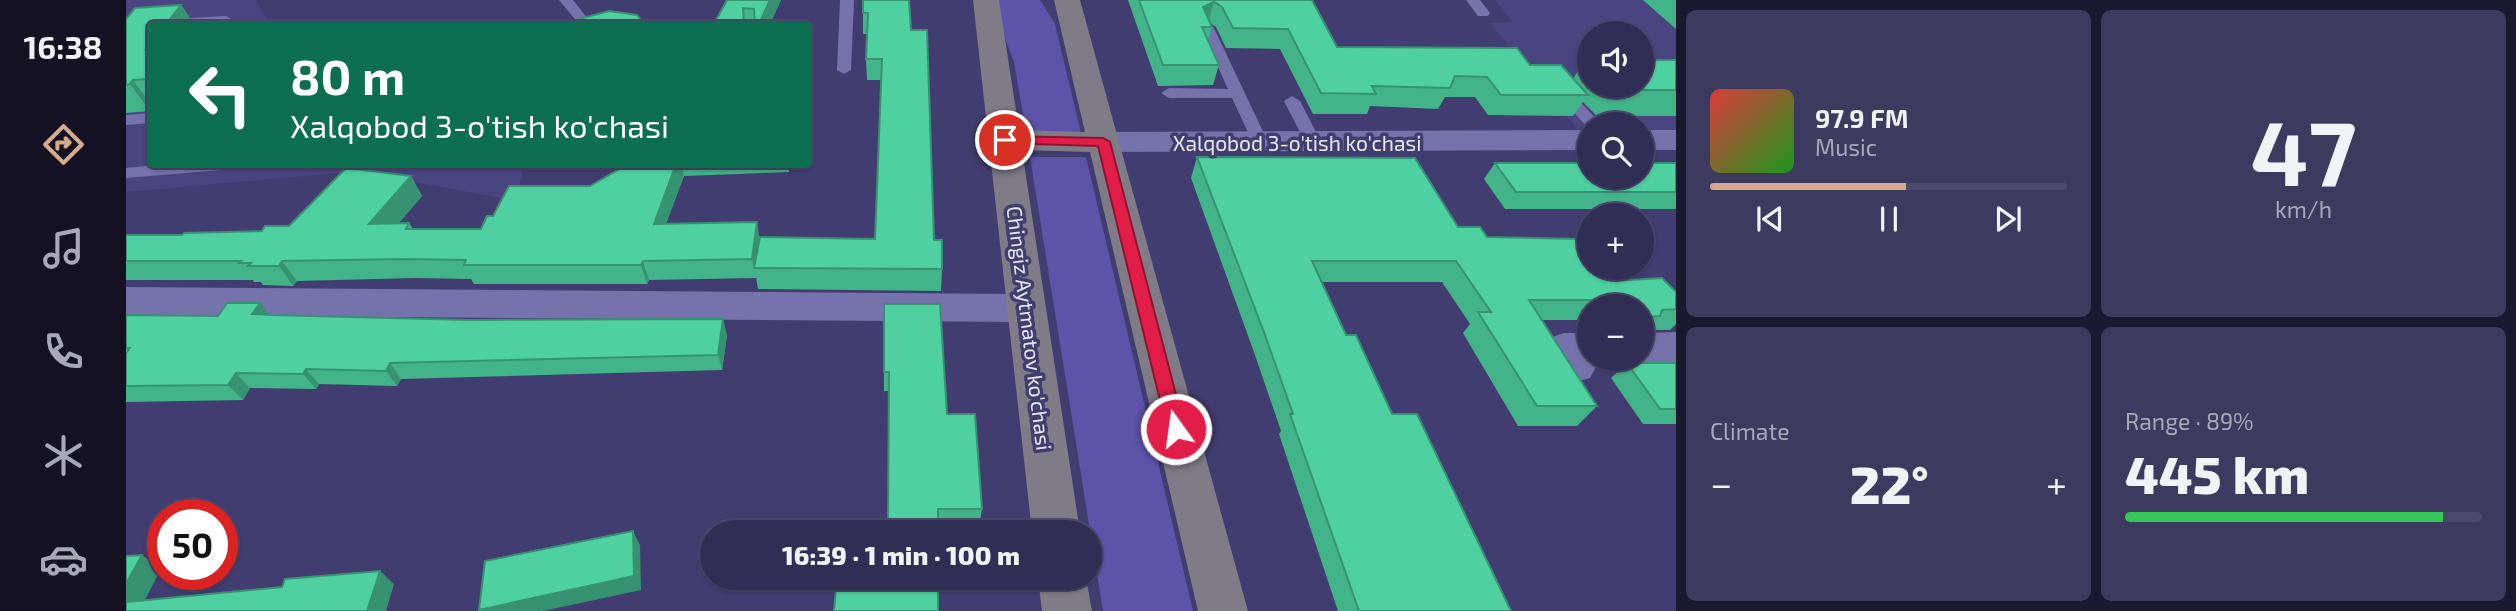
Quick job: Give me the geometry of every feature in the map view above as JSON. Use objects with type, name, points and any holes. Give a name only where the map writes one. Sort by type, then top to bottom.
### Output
[{"type":"main road","name":"Chingiz Aytmatov ko'chasi","points":[[986,0],[1054,520]]},
{"type":"main road","points":[[1067,0],[1223,611]]},
{"type":"main road","name":"Xalqobod 3-o'tish ko'chasi","points":[[1005,140],[1103,142]]},
{"type":"main road","points":[[1064,590],[1067,611]]},
{"type":"street","points":[[1654,140],[1676,140]]},
{"type":"street","name":"Xalqobod 3-o'tish ko'chasi","points":[[1103,142],[1577,141]]},
{"type":"street","points":[[126,301],[1027,308]]},
{"type":"street","points":[[1654,348],[1676,348]]},
{"type":"lane","points":[[566,0],[584,21]]},
{"type":"lane","points":[[844,70],[847,0]]},
{"type":"lane","points":[[1473,0],[1483,13]]},
{"type":"lane","points":[[1207,28],[1260,142]]},
{"type":"lane","points":[[1557,86],[1582,112]]},
{"type":"lane","points":[[1169,93],[1238,94]]},
{"type":"lane","points":[[1292,101],[1313,142]]},
{"type":"lane","points":[[126,120],[147,118]]},
{"type":"lane","points":[[126,173],[186,168]]},
{"type":"shaded area","points":[[126,0],[256,0],[267,21],[147,21],[147,168],[523,168],[515,201],[358,171],[126,192]]},
{"type":"shaded area","points":[[994,0],[1040,0],[1055,24],[1081,133],[1026,132],[1014,62],[996,14]]},
{"type":"shaded area","points":[[1495,0],[1676,0],[1676,130],[1654,130],[1654,112],[1577,112],[1577,129],[1490,23],[1513,22]]},
{"type":"shaded area","points":[[1030,157],[1086,157],[1193,611],[1103,611],[1100,590],[1102,590],[1102,520],[1088,520]]},
{"type":"building","points":[[727,0],[770,0],[760,21],[755,21],[754,9],[743,8],[744,21],[716,21]]},
{"type":"building","points":[[863,0],[909,0],[911,30],[927,30],[934,240],[942,240],[942,269],[754,268],[760,237],[875,239],[882,59],[866,59],[868,13],[863,13]]},
{"type":"building","points":[[1139,0],[1312,0],[1337,47],[1517,48],[1530,65],[1561,65],[1577,83],[1577,95],[1501,95],[1487,77],[1455,76],[1450,88],[1372,86],[1376,94],[1321,93],[1288,29],[1233,28],[1222,7],[1214,2],[1203,7],[1212,27],[1202,27],[1219,65],[1163,65]]},
{"type":"building","points":[[181,5],[168,21],[147,21],[147,79],[133,80],[126,85],[126,19],[135,8]]},
{"type":"building","points":[[609,11],[637,15],[642,21],[577,21]]},
{"type":"building","points":[[1654,60],[1676,60],[1676,90],[1654,90]]},
{"type":"building","points":[[1197,157],[1415,158],[1458,227],[1480,227],[1487,237],[1577,239],[1577,280],[1662,278],[1676,292],[1676,309],[1662,310],[1660,316],[1654,316],[1654,294],[1577,294],[1577,300],[1529,300],[1597,406],[1537,406],[1478,312],[1491,312],[1456,261],[1312,261],[1346,335],[1356,335],[1392,414],[1417,414],[1511,611],[1359,611],[1265,335]]},
{"type":"building","points":[[1495,163],[1577,163],[1577,189],[1654,189],[1654,163],[1676,163],[1676,192],[1516,192]]},
{"type":"building","points":[[346,168],[411,176],[369,224],[409,223],[406,229],[481,229],[487,216],[493,216],[509,186],[590,186],[621,168],[675,168],[654,224],[757,222],[752,259],[643,261],[641,265],[464,265],[466,260],[404,259],[282,261],[279,266],[248,266],[251,263],[239,263],[241,261],[126,261],[126,235],[262,231],[265,226],[289,226]]},
{"type":"building","points":[[227,303],[260,303],[252,314],[272,315],[469,320],[723,319],[718,355],[390,363],[386,371],[306,369],[303,374],[236,373],[228,385],[126,386],[126,353],[130,348],[126,348],[126,315],[218,316]]},
{"type":"building","points":[[884,304],[940,304],[947,414],[975,414],[982,509],[938,509],[938,520],[888,520],[889,372],[884,372]]},
{"type":"building","points":[[1654,363],[1676,363],[1676,409],[1660,409],[1633,371],[1654,371]]},
{"type":"building","points":[[633,531],[634,576],[479,610],[485,561]]},
{"type":"building","points":[[142,555],[126,584],[126,556]]},
{"type":"building","points":[[380,571],[367,611],[126,611],[126,602],[282,587],[285,579]]},
{"type":"building","points":[[836,590],[938,590],[938,611],[834,611]]},
{"type":"route","points":[[1005,140],[1103,142],[1176,429]]}]
